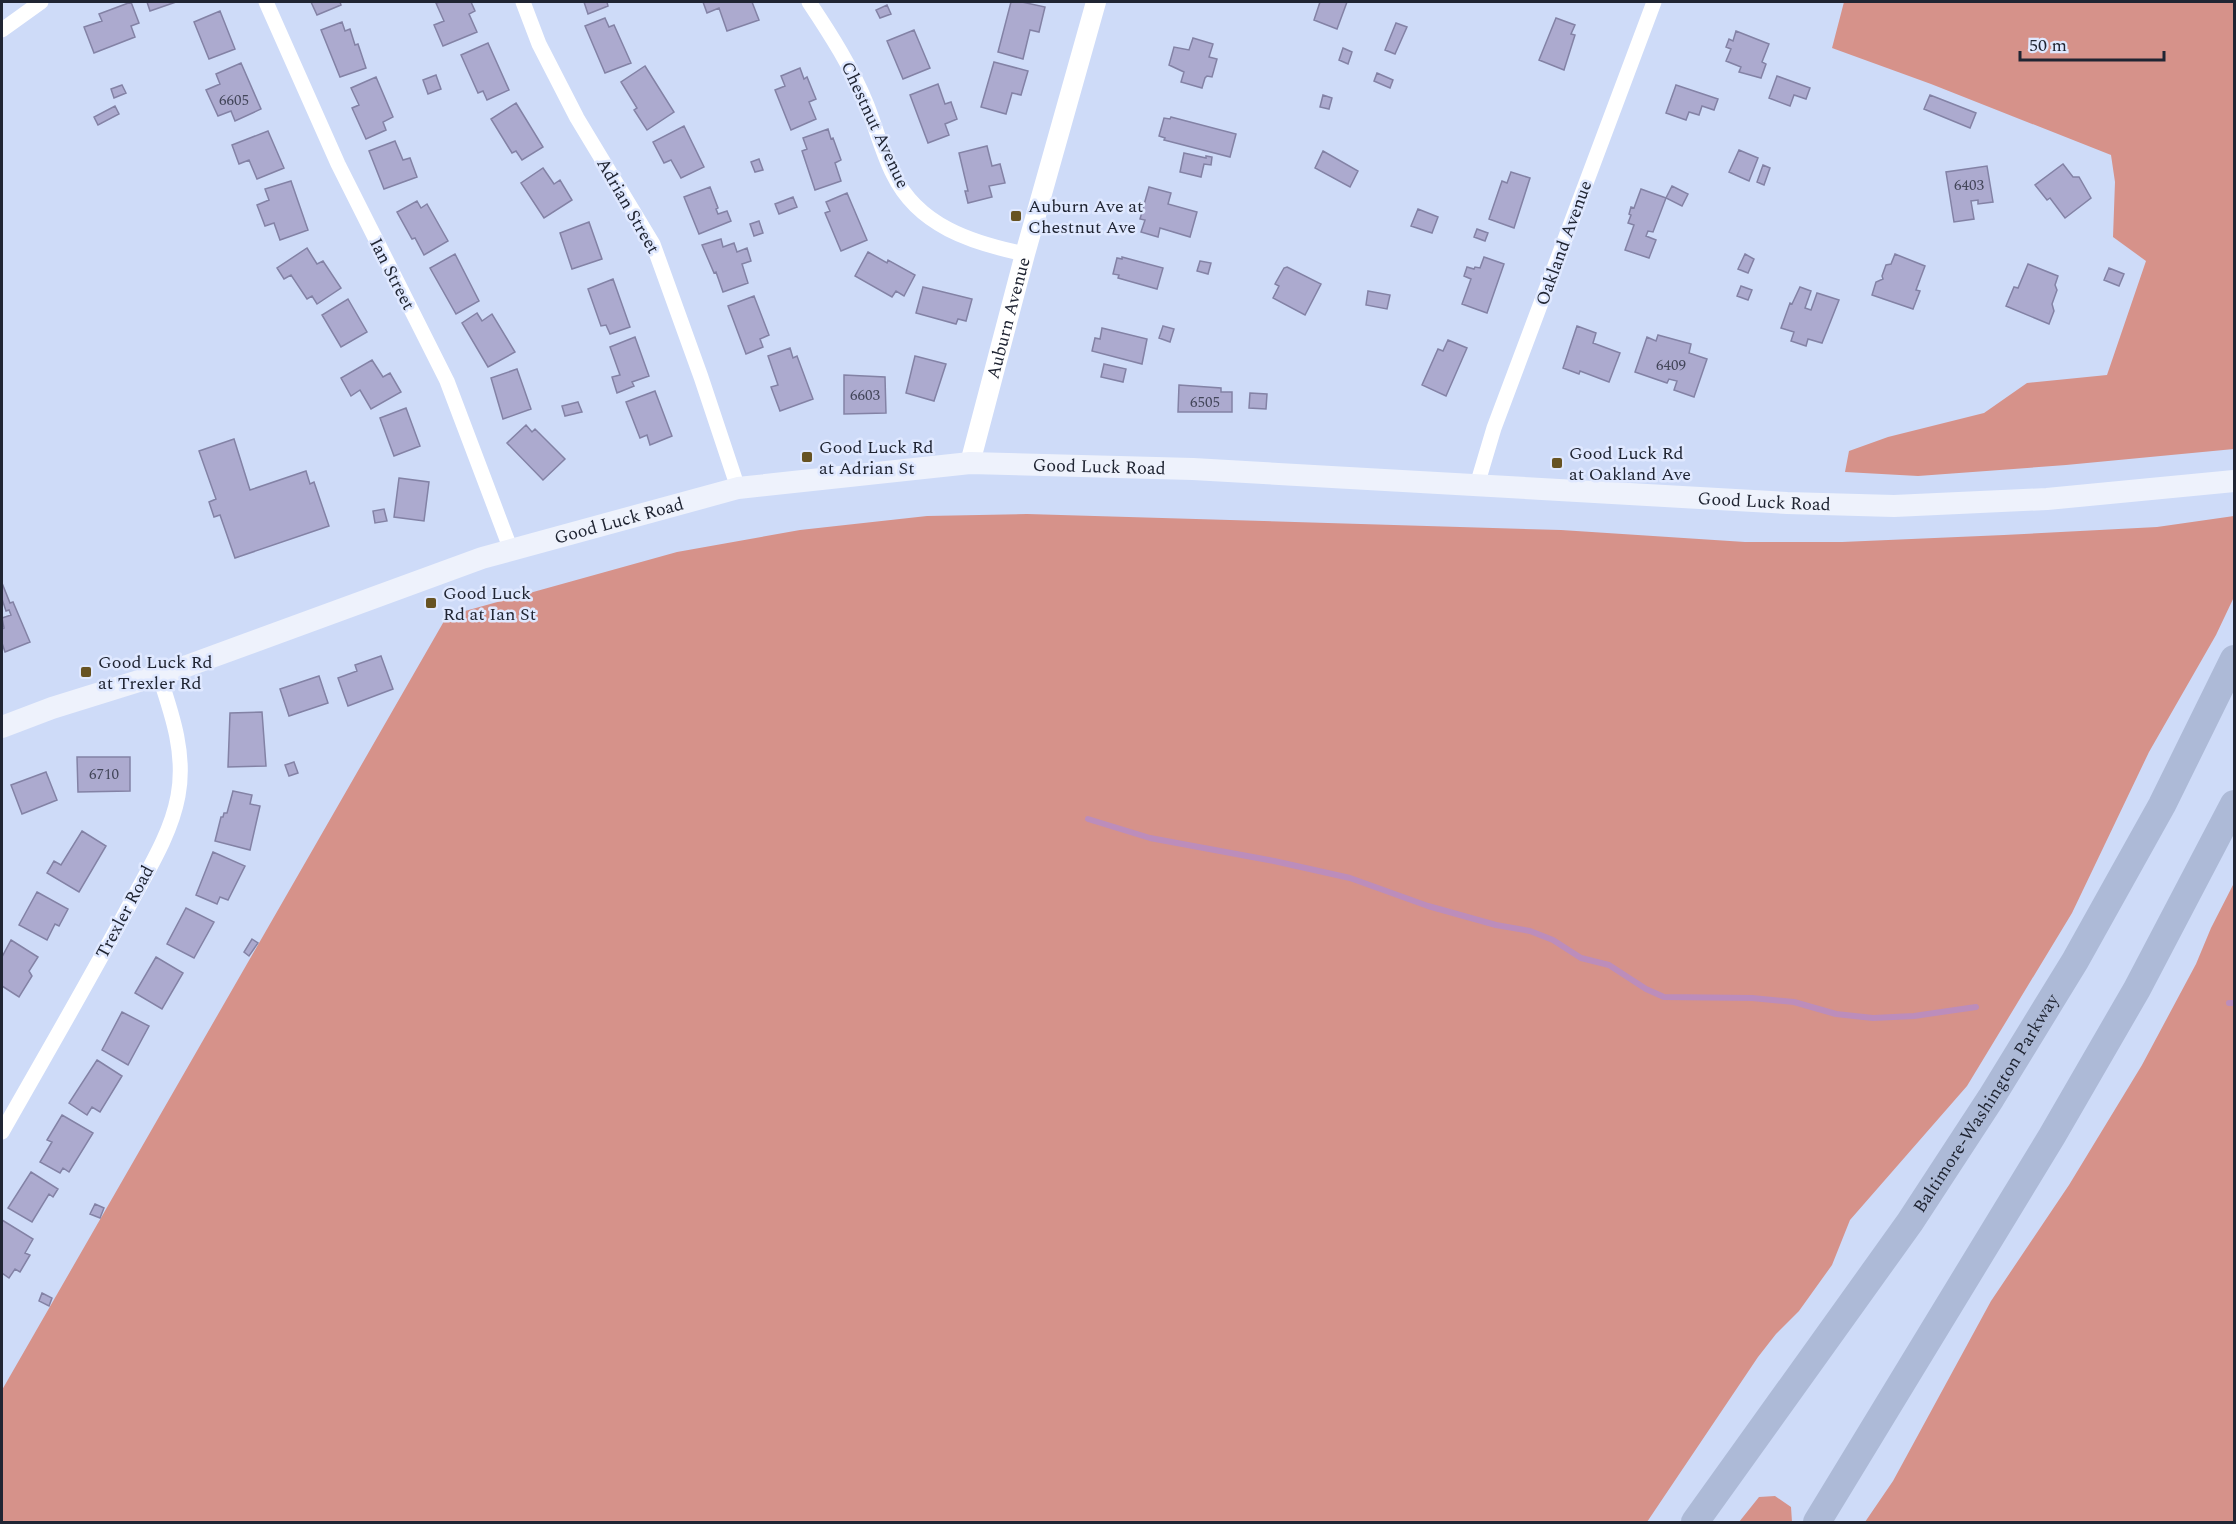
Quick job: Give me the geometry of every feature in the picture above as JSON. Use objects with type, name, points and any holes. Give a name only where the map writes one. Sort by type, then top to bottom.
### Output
[{"type":"highway","name":"Baltimore-Washington Parkway","points":[[1695,1522],[1910,1222],[1997,1088],[2081,951],[2162,805],[2235,659]]},
{"type":"highway","points":[[1817,1522],[2040,1156],[2132,999],[2235,804]]},
{"type":"main road","name":"Good Luck Road","points":[[2,727],[52,708],[159,675],[482,558],[511,550],[738,488],[970,462],[1193,469],[1787,503],[1894,506],[2047,499],[2235,481]]},
{"type":"street","points":[[2,30],[41,2]]},
{"type":"street","name":"Ian Street","points":[[266,2],[338,164],[447,381],[511,550]]},
{"type":"street","name":"Adrian Street","points":[[523,2],[539,44],[577,118],[653,244],[738,488]]},
{"type":"street","name":"Chestnut Avenue","points":[[809,2],[829,30],[856,80],[894,175],[909,199],[942,227],[994,248],[1025,254]]},
{"type":"street","name":"Auburn Avenue","points":[[970,462],[1095,2]]},
{"type":"street","name":"Oakland Avenue","points":[[1477,485],[1494,428],[1654,2]]},
{"type":"street","name":"Trexler Road","points":[[2,1131],[114,933],[172,819],[178,795],[180,752],[176,728],[159,675]]},
{"type":"shaded area","points":[[1844,2],[2234,2],[2234,449],[1918,476],[1845,472],[1849,451],[1888,437],[1984,413],[2027,383],[2107,375],[2146,261],[2113,237],[2115,182],[2111,155],[1931,84],[1832,48]]},
{"type":"shaded area","points":[[1027,514],[1561,530],[1745,542],[1842,542],[2157,527],[2234,516],[2234,597],[2216,635],[2149,752],[2072,913],[1967,1086],[1850,1220],[1832,1265],[1799,1311],[1776,1334],[1758,1357],[1647,1522],[2,1522],[2,1390],[447,616],[677,552],[800,530],[927,516]]},
{"type":"shaded area","points":[[2234,883],[2234,1522],[1865,1522],[1893,1481],[1991,1301],[2069,1185],[2142,1065],[2196,964]]},
{"type":"shaded area","points":[[1775,1496],[1791,1507],[1792,1522],[1739,1522],[1759,1497]]},
{"type":"building","points":[[131,2],[139,23],[131,26],[135,37],[94,53],[84,27],[102,21],[99,14]]},
{"type":"building","points":[[147,2],[176,2],[150,11]]},
{"type":"building","points":[[311,2],[340,2],[341,5],[317,15]]},
{"type":"building","points":[[471,2],[475,11],[469,14],[477,32],[443,46],[434,25],[444,21],[436,3]]},
{"type":"building","points":[[584,2],[607,2],[608,6],[588,14]]},
{"type":"building","points":[[703,2],[752,2],[759,20],[727,31],[719,8],[707,13]]},
{"type":"building","points":[[1011,2],[1045,7],[1039,32],[1030,30],[1023,59],[998,52]]},
{"type":"building","points":[[1320,2],[1347,2],[1337,29],[1314,20]]},
{"type":"building","points":[[887,5],[891,14],[880,18],[876,10]]},
{"type":"building","points":[[220,11],[235,49],[209,59],[194,22]]},
{"type":"building","points":[[605,18],[609,27],[614,25],[631,63],[605,73],[585,26]]},
{"type":"building","points":[[1556,18],[1575,25],[1571,34],[1575,35],[1564,70],[1539,60]]},
{"type":"building","points":[[342,22],[345,31],[350,29],[355,45],[358,44],[366,68],[340,77],[321,30]]},
{"type":"building","points":[[1396,23],[1407,27],[1395,54],[1385,50]]},
{"type":"building","points":[[914,30],[930,68],[903,79],[887,41]]},
{"type":"building","points":[[1736,31],[1769,44],[1762,62],[1766,64],[1761,78],[1739,72],[1741,67],[1726,61],[1731,49],[1726,47],[1729,39],[1733,41]]},
{"type":"building","points":[[1193,38],[1213,44],[1209,57],[1217,59],[1212,77],[1205,78],[1202,88],[1181,82],[1184,72],[1169,65],[1174,47],[1189,50]]},
{"type":"building","points":[[488,43],[509,90],[487,100],[483,91],[478,93],[461,55]]},
{"type":"building","points":[[1343,48],[1352,52],[1348,64],[1339,60]]},
{"type":"building","points":[[994,62],[1028,71],[1021,95],[1012,93],[1006,114],[981,107]]},
{"type":"building","points":[[241,63],[261,109],[235,121],[231,111],[218,116],[206,90],[220,84],[216,74]]},
{"type":"building","points":[[645,66],[674,112],[647,130],[634,110],[637,108],[621,82]]},
{"type":"building","points":[[800,68],[804,79],[807,77],[816,99],[809,102],[816,119],[791,130],[775,90],[785,86],[781,76]]},
{"type":"building","points":[[1377,73],[1393,80],[1390,88],[1374,81]]},
{"type":"building","points":[[436,75],[441,89],[428,94],[423,80]]},
{"type":"building","points":[[1777,76],[1810,88],[1806,99],[1794,95],[1790,106],[1769,98]]},
{"type":"building","points":[[376,77],[393,117],[383,122],[386,130],[366,139],[352,108],[359,105],[351,88]]},
{"type":"building","points":[[938,84],[945,104],[951,102],[957,119],[945,124],[949,135],[928,143],[910,95]]},
{"type":"building","points":[[122,85],[126,93],[114,98],[111,89]]},
{"type":"building","points":[[1676,85],[1718,99],[1714,110],[1702,106],[1699,115],[1689,112],[1686,120],[1666,113]]},
{"type":"building","points":[[1323,95],[1332,98],[1329,109],[1320,107]]},
{"type":"building","points":[[1930,95],[1976,113],[1970,128],[1924,109]]},
{"type":"building","points":[[516,103],[543,147],[522,160],[516,151],[512,153],[491,119]]},
{"type":"building","points":[[115,106],[119,114],[98,125],[94,117]]},
{"type":"building","points":[[1171,117],[1236,134],[1230,157],[1164,140],[1165,138],[1159,136],[1164,118],[1170,119]]},
{"type":"building","points":[[684,126],[704,167],[681,178],[671,160],[664,163],[653,142]]},
{"type":"building","points":[[828,129],[841,160],[835,163],[841,181],[815,190],[802,151],[807,149],[803,138]]},
{"type":"building","points":[[268,131],[284,168],[257,179],[249,160],[239,164],[232,145]]},
{"type":"building","points":[[395,141],[403,160],[410,158],[417,177],[384,189],[369,151]]},
{"type":"building","points":[[987,146],[992,166],[1000,164],[1005,183],[989,186],[992,197],[968,203],[965,191],[968,191],[959,153]]},
{"type":"building","points":[[1739,150],[1758,158],[1749,181],[1729,172]]},
{"type":"building","points":[[1323,151],[1358,171],[1350,187],[1315,168]]},
{"type":"building","points":[[1184,153],[1206,158],[1206,156],[1212,157],[1211,165],[1204,164],[1201,177],[1180,172]]},
{"type":"building","points":[[759,159],[763,170],[755,172],[751,162]]},
{"type":"building","points":[[2063,164],[2073,177],[2079,177],[2091,198],[2065,218],[2050,198],[2047,200],[2035,185]]},
{"type":"building","points":[[1763,165],[1770,168],[1764,185],[1757,182]]},
{"type":"building","points":[[1987,166],[1993,202],[1978,204],[1978,200],[1971,201],[1974,219],[1954,222],[1946,172]]},
{"type":"building","points":[[543,168],[554,184],[560,180],[572,200],[544,218],[521,183]]},
{"type":"building","points":[[1511,172],[1530,178],[1514,228],[1489,219],[1502,181],[1507,183]]},
{"type":"building","points":[[291,181],[308,230],[280,240],[274,223],[265,226],[257,205],[269,200],[265,189]]},
{"type":"building","points":[[1672,186],[1688,194],[1682,206],[1666,198]]},
{"type":"building","points":[[710,187],[718,214],[727,211],[731,221],[699,234],[684,197]]},
{"type":"building","points":[[1149,187],[1171,193],[1168,204],[1197,212],[1190,237],[1160,228],[1158,237],[1141,232],[1145,220],[1140,219]]},
{"type":"building","points":[[1641,189],[1666,198],[1653,232],[1648,231],[1646,236],[1656,240],[1649,258],[1625,250],[1634,225],[1628,223],[1631,215],[1629,214],[1631,207],[1634,208]]},
{"type":"building","points":[[847,193],[867,240],[841,251],[825,213],[830,211],[826,202]]},
{"type":"building","points":[[793,197],[797,207],[779,214],[775,204]]},
{"type":"building","points":[[417,201],[421,208],[427,204],[448,241],[424,255],[397,212]]},
{"type":"building","points":[[1418,209],[1438,217],[1432,233],[1411,226]]},
{"type":"building","points":[[759,221],[763,233],[754,236],[750,224]]},
{"type":"building","points":[[589,222],[602,259],[572,269],[560,233]]},
{"type":"building","points":[[1477,229],[1488,233],[1485,241],[1474,237]]},
{"type":"building","points":[[721,239],[723,247],[734,243],[737,252],[747,248],[751,261],[742,264],[748,283],[723,292],[702,245]]},
{"type":"building","points":[[307,248],[317,264],[323,261],[341,288],[317,304],[312,296],[307,299],[291,275],[284,279],[277,268]]},
{"type":"building","points":[[868,252],[915,275],[904,296],[896,291],[892,297],[855,276]]},
{"type":"building","points":[[455,254],[479,301],[456,314],[430,268]]},
{"type":"building","points":[[1745,254],[1754,259],[1748,273],[1738,269]]},
{"type":"building","points":[[1895,254],[1925,266],[1916,290],[1920,291],[1913,309],[1872,295],[1876,282],[1883,279],[1886,265],[1891,264]]},
{"type":"building","points":[[1122,257],[1163,268],[1157,289],[1118,278],[1119,275],[1113,274],[1117,258],[1122,259]]},
{"type":"building","points":[[1484,257],[1504,264],[1487,313],[1462,304],[1471,279],[1464,276],[1467,267],[1480,268]]},
{"type":"building","points":[[1200,261],[1211,263],[1208,274],[1197,271]]},
{"type":"building","points":[[2028,264],[2058,276],[2055,285],[2057,290],[2052,304],[2054,311],[2049,324],[2006,306],[2014,287],[2018,288]]},
{"type":"building","points":[[1287,267],[1321,284],[1305,315],[1273,298],[1279,286],[1275,284],[1284,268]]},
{"type":"building","points":[[2109,268],[2124,274],[2119,286],[2104,280]]},
{"type":"building","points":[[613,279],[630,327],[610,334],[606,325],[601,326],[588,289]]},
{"type":"building","points":[[1741,286],[1752,290],[1748,300],[1737,296]]},
{"type":"building","points":[[923,287],[972,299],[966,321],[958,319],[956,324],[916,313]]},
{"type":"building","points":[[1800,287],[1811,291],[1805,308],[1811,310],[1817,293],[1839,300],[1822,343],[1808,339],[1806,346],[1791,341],[1794,332],[1781,328],[1790,303],[1792,304]]},
{"type":"building","points":[[1368,291],[1390,295],[1387,309],[1366,305]]},
{"type":"building","points":[[754,296],[769,335],[760,339],[763,347],[746,354],[728,306]]},
{"type":"building","points":[[348,299],[367,332],[341,347],[322,315]]},
{"type":"building","points":[[477,313],[482,321],[492,314],[515,352],[488,367],[462,323]]},
{"type":"building","points":[[1163,326],[1174,329],[1170,342],[1159,338]]},
{"type":"building","points":[[1577,326],[1596,333],[1593,343],[1620,353],[1609,382],[1580,371],[1579,374],[1563,368]]},
{"type":"building","points":[[1102,328],[1147,339],[1142,364],[1092,351],[1095,338],[1100,339]]},
{"type":"building","points":[[1658,335],[1691,344],[1689,353],[1707,359],[1694,397],[1674,390],[1677,381],[1669,379],[1667,383],[1635,372],[1647,337],[1656,341]]},
{"type":"building","points":[[635,337],[649,376],[632,382],[634,386],[617,393],[612,377],[620,375],[610,347]]},
{"type":"building","points":[[1448,340],[1467,348],[1446,396],[1422,385],[1438,349],[1443,351]]},
{"type":"building","points":[[790,348],[793,358],[797,356],[813,399],[780,411],[771,387],[778,385],[768,356]]},
{"type":"building","points":[[915,356],[946,364],[934,401],[906,393]]},
{"type":"building","points":[[372,360],[383,377],[390,373],[401,392],[371,409],[360,390],[351,396],[341,378]]},
{"type":"building","points":[[1104,364],[1126,369],[1123,382],[1101,377]]},
{"type":"building","points":[[517,369],[531,409],[503,419],[491,378]]},
{"type":"building","points":[[844,375],[885,377],[886,413],[844,414]]},
{"type":"building","points":[[1179,385],[1221,388],[1221,392],[1232,392],[1232,412],[1178,412]]},
{"type":"building","points":[[655,391],[672,436],[650,445],[647,435],[640,438],[626,402]]},
{"type":"building","points":[[1250,393],[1267,394],[1266,409],[1249,408]]},
{"type":"building","points":[[578,402],[582,412],[565,416],[562,406]]},
{"type":"building","points":[[406,408],[420,446],[394,456],[380,418]]},
{"type":"building","points":[[526,425],[532,432],[535,429],[565,459],[543,480],[507,443]]},
{"type":"building","points":[[234,439],[250,490],[306,471],[310,484],[314,482],[329,526],[235,558],[220,515],[214,517],[209,502],[216,499],[199,451]]},
{"type":"building","points":[[399,478],[429,482],[424,521],[394,517]]},
{"type":"building","points":[[384,509],[387,521],[375,523],[373,511]]},
{"type":"building","points":[[2,583],[30,642],[5,652],[2,643],[2,629],[4,628],[2,618],[11,615],[9,610],[6,611],[2,599]]},
{"type":"building","points":[[381,656],[393,689],[348,706],[338,678],[357,671],[355,665]]},
{"type":"building","points":[[319,676],[328,703],[289,716],[280,689]]},
{"type":"building","points":[[262,712],[266,766],[228,767],[230,713]]},
{"type":"building","points":[[77,757],[130,757],[130,791],[78,792]]},
{"type":"building","points":[[294,762],[298,773],[289,776],[285,765]]},
{"type":"building","points":[[46,772],[57,800],[22,814],[11,785]]},
{"type":"building","points":[[233,791],[252,795],[250,804],[260,806],[250,850],[215,841],[221,817],[227,813]]},
{"type":"building","points":[[82,831],[106,846],[79,892],[47,873],[54,861],[61,865]]},
{"type":"building","points":[[213,852],[245,866],[228,900],[220,897],[217,904],[196,895]]},
{"type":"building","points":[[37,892],[68,909],[59,926],[55,924],[47,940],[19,925]]},
{"type":"building","points":[[186,908],[214,922],[194,958],[167,944]]},
{"type":"building","points":[[252,939],[258,943],[249,956],[244,952]]},
{"type":"building","points":[[11,940],[38,957],[29,971],[32,976],[19,997],[2,986],[2,957]]},
{"type":"building","points":[[156,957],[183,973],[162,1009],[135,993]]},
{"type":"building","points":[[122,1012],[149,1026],[128,1065],[102,1050]]},
{"type":"building","points":[[97,1060],[122,1076],[100,1112],[92,1107],[87,1115],[69,1103]]},
{"type":"building","points":[[62,1115],[93,1133],[69,1172],[63,1168],[60,1173],[40,1162],[52,1142],[47,1140]]},
{"type":"building","points":[[31,1172],[58,1189],[53,1197],[49,1194],[32,1222],[8,1208]]},
{"type":"building","points":[[95,1204],[104,1208],[100,1218],[90,1214]]},
{"type":"building","points":[[2,1220],[33,1239],[25,1253],[30,1255],[20,1272],[15,1269],[9,1278],[2,1273]]},
{"type":"building","points":[[42,1293],[52,1298],[49,1306],[39,1301]]},
{"type":"waterway","points":[[1088,819],[1150,838],[1350,878],[1428,906],[1496,925],[1530,931],[1553,940],[1581,958],[1609,965],[1646,989],[1664,997],[1752,998],[1794,1002],[1836,1014],[1873,1018],[1914,1016],[1976,1007]]},
{"type":"waterway","points":[[2229,1003],[2234,1003]]},
{"type":"place","name":"Auburn Ave at Chestnut Ave","points":[[1016,216]]},
{"type":"place","name":"Good Luck Rd at Adrian St","points":[[807,457]]},
{"type":"place","name":"Good Luck Rd at Oakland Ave","points":[[1557,463]]},
{"type":"place","name":"Good Luck Rd at Ian St","points":[[431,603]]},
{"type":"place","name":"Good Luck Rd at Trexler Rd","points":[[86,672]]}]
